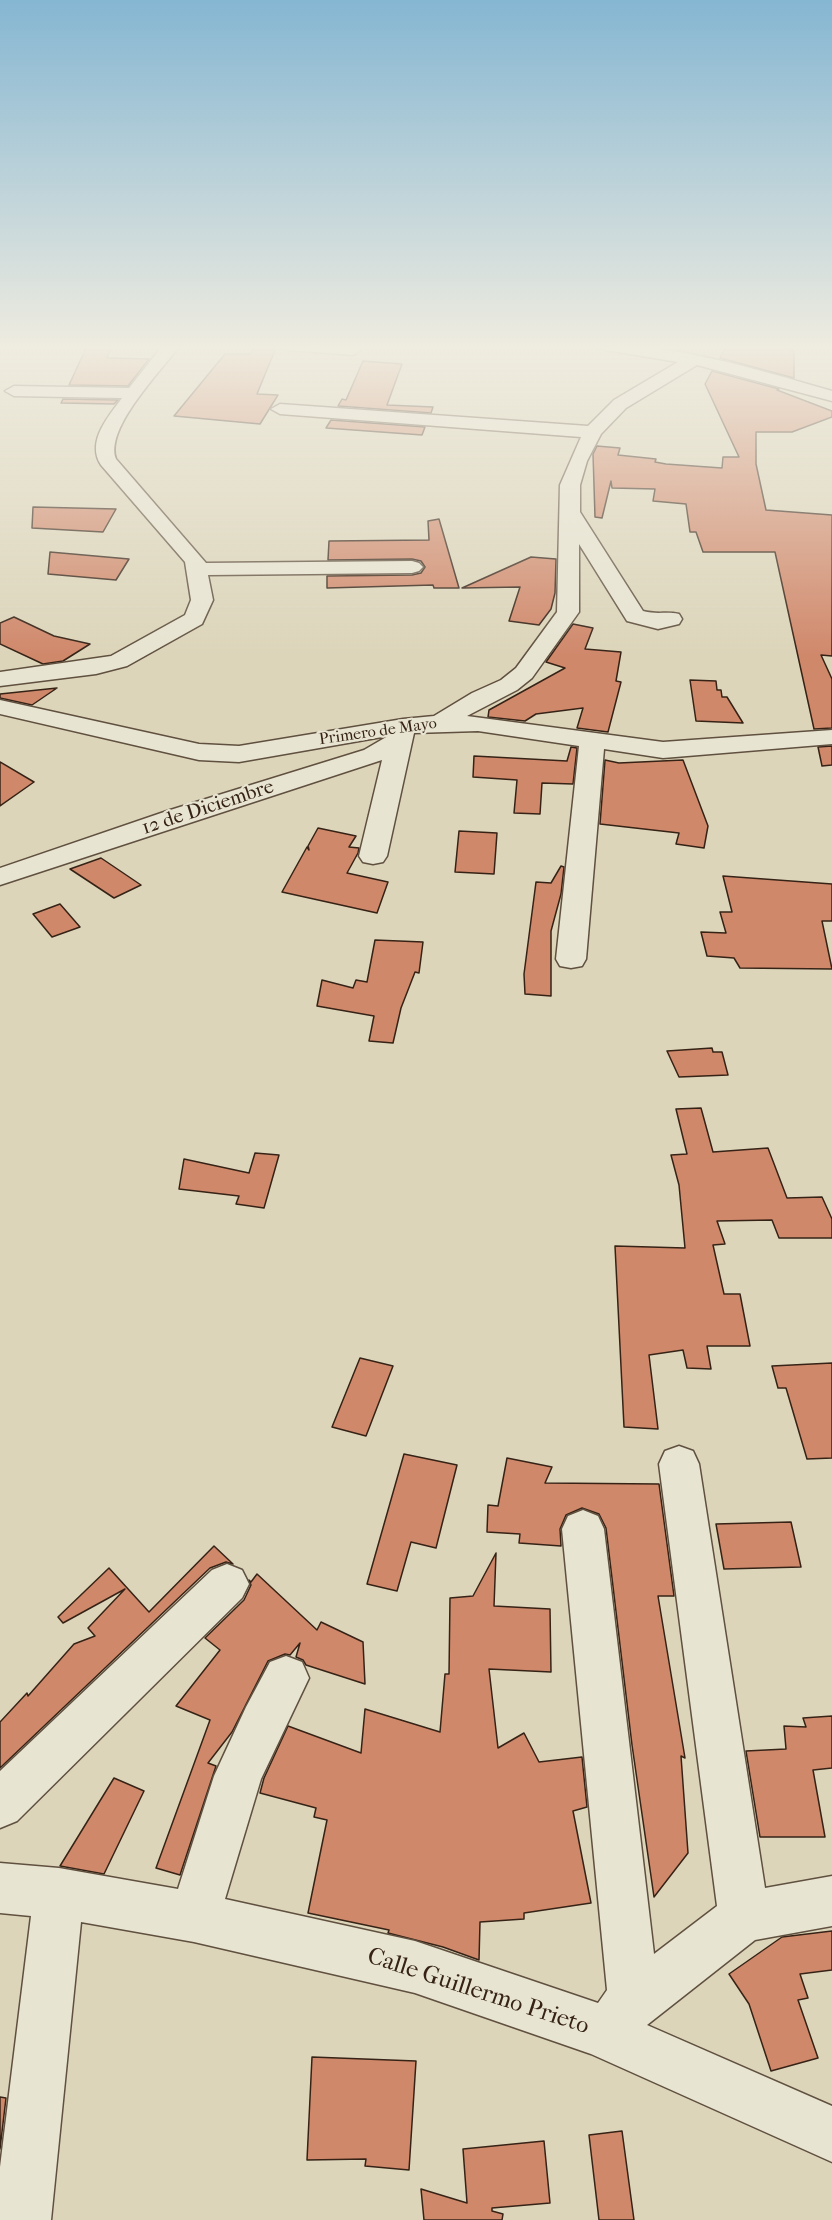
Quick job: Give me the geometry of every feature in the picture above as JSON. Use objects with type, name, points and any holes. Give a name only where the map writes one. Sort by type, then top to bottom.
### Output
[{"type":"street","points":[[0,679],[96,667],[119,661],[145,649],[194,619],[201,600],[195,561],[108,461],[104,448]]},
{"type":"street","points":[[440,723],[480,698],[509,685],[524,673],[568,612],[570,485],[585,448]]},
{"type":"street","points":[[570,513],[635,616],[658,622],[671,619]]},
{"type":"street","points":[[197,569],[412,567]]},
{"type":"street","name":"Primero de Mayo","points":[[0,706],[199,752],[219,754],[401,734],[440,723],[478,724],[663,750],[832,738]]},
{"type":"street","points":[[373,856],[401,734]]},
{"type":"street","name":"12 de Diciembre","points":[[0,877],[176,817],[373,755],[401,734]]},
{"type":"street","points":[[571,959],[592,741]]},
{"type":"street","points":[[679,1464],[744,1917]]},
{"type":"street","points":[[583,1529],[616,2016]]},
{"type":"street","points":[[0,1804],[227,1584]]},
{"type":"street","points":[[194,1917],[238,1776],[286,1678]]},
{"type":"street","name":"Calle Guillermo Prieto","points":[[0,1888],[58,1893],[194,1917],[616,2016],[832,2134]]},
{"type":"street","points":[[22,2220],[58,1893]]},
{"type":"street","points":[[616,2016],[744,1917],[832,1901]]},
{"type":"building","points":[[596,448],[620,448],[618,455],[656,459],[655,462],[666,464],[722,468],[723,457],[739,457],[735,448],[756,448],[756,464],[766,510],[832,515],[832,656],[821,655],[832,679],[832,728],[814,729],[775,552],[703,552],[696,532],[690,532],[686,504],[653,501],[655,489],[612,488],[611,481],[602,518],[595,517],[593,454]]},
{"type":"building","points":[[33,507],[116,509],[103,532],[32,528]]},
{"type":"building","points":[[439,519],[459,588],[434,588],[433,585],[327,588],[327,576],[412,575],[421,573],[425,567],[421,561],[412,559],[328,560],[329,541],[429,540],[428,521]]},
{"type":"building","points":[[50,552],[129,559],[116,580],[48,574]]},
{"type":"building","points":[[531,557],[556,559],[555,593],[551,609],[539,625],[509,621],[520,587],[462,588]]},
{"type":"building","points":[[14,617],[54,636],[90,644],[63,661],[43,664],[0,644],[0,623]]},
{"type":"building","points":[[573,624],[593,628],[585,649],[621,652],[616,681],[621,682],[608,732],[577,728],[583,708],[536,714],[525,721],[488,717],[489,710],[565,668],[546,662]]},
{"type":"building","points":[[690,680],[716,681],[717,690],[721,690],[722,697],[727,697],[743,723],[696,721]]},
{"type":"building","points":[[57,688],[32,705],[0,698],[0,694]]},
{"type":"building","points":[[832,746],[832,765],[822,766],[818,747]]},
{"type":"building","points":[[571,747],[577,748],[573,784],[542,783],[540,814],[514,813],[517,780],[473,777],[474,756],[567,761]]},
{"type":"building","points":[[605,760],[619,763],[683,760],[708,826],[704,848],[676,844],[679,833],[600,824]]},
{"type":"building","points":[[0,762],[34,782],[0,806]]},
{"type":"building","points":[[318,828],[356,836],[349,847],[359,848],[358,853],[347,873],[388,882],[377,913],[282,892],[307,847],[309,850],[308,846]]},
{"type":"building","points":[[459,831],[497,833],[494,874],[455,872]]},
{"type":"building","points":[[101,858],[141,885],[114,898],[70,869]]},
{"type":"building","points":[[561,866],[564,867],[561,894],[551,931],[551,996],[525,994],[524,974],[536,882],[551,883]]},
{"type":"building","points":[[723,876],[832,884],[832,921],[822,921],[832,969],[740,968],[734,958],[707,956],[701,932],[726,933],[720,912],[732,912]]},
{"type":"building","points":[[60,904],[80,927],[52,937],[33,914]]},
{"type":"building","points":[[375,940],[423,942],[419,973],[415,972],[401,1008],[393,1043],[369,1041],[374,1016],[317,1006],[322,980],[353,988],[356,980],[367,982]]},
{"type":"building","points":[[712,1048],[713,1052],[722,1052],[728,1075],[679,1077],[667,1051]]},
{"type":"building","points":[[701,1108],[713,1152],[768,1148],[787,1198],[822,1197],[832,1219],[832,1238],[779,1238],[772,1220],[717,1221],[725,1244],[713,1245],[724,1294],[740,1294],[750,1346],[707,1346],[711,1369],[687,1368],[683,1350],[649,1355],[658,1429],[624,1427],[615,1246],[685,1248],[679,1185],[671,1155],[687,1154],[676,1109]]},
{"type":"building","points":[[255,1153],[279,1155],[264,1208],[236,1204],[239,1196],[179,1189],[184,1159],[249,1173]]},
{"type":"building","points":[[360,1358],[393,1366],[366,1436],[332,1427]]},
{"type":"building","points":[[832,1363],[832,1458],[807,1459],[786,1388],[778,1388],[772,1366]]},
{"type":"building","points":[[404,1454],[457,1465],[436,1548],[411,1542],[397,1591],[367,1584]]},
{"type":"building","points":[[507,1458],[552,1467],[545,1483],[659,1484],[674,1596],[658,1596],[685,1758],[681,1756],[688,1853],[654,1897],[632,1745],[606,1528],[599,1514],[582,1508],[566,1515],[560,1529],[561,1546],[519,1543],[520,1534],[487,1532],[488,1505],[498,1506]]},
{"type":"building","points":[[791,1522],[801,1567],[724,1569],[716,1524]]},
{"type":"building","points":[[214,1546],[233,1564],[226,1562],[210,1568],[0,1768],[0,1722],[27,1693],[28,1696],[74,1644],[95,1636],[88,1628],[125,1589],[63,1623],[58,1617],[109,1568],[149,1612]]},
{"type":"building","points":[[496,1553],[494,1606],[550,1609],[551,1672],[489,1669],[498,1748],[524,1733],[539,1762],[582,1757],[587,1807],[573,1811],[591,1903],[524,1913],[524,1919],[480,1922],[479,1960],[443,1947],[388,1933],[389,1930],[308,1913],[327,1820],[314,1817],[316,1808],[260,1793],[264,1778],[288,1726],[361,1753],[365,1709],[440,1732],[445,1674],[449,1674],[450,1598],[473,1596]]},
{"type":"building","points":[[257,1574],[317,1630],[321,1622],[363,1642],[365,1684],[306,1665],[303,1660],[296,1657],[300,1643],[290,1655],[285,1654],[268,1661],[232,1732],[208,1763],[216,1766],[180,1875],[156,1868],[210,1720],[176,1706],[220,1650],[205,1638],[244,1600],[251,1585],[249,1580],[251,1582]]},
{"type":"building","points":[[832,1716],[832,1768],[813,1770],[825,1837],[760,1837],[746,1751],[786,1749],[784,1726],[806,1727],[803,1718]]},
{"type":"building","points":[[114,1778],[144,1791],[104,1874],[60,1866]]},
{"type":"building","points":[[832,1931],[832,1970],[800,1974],[808,1998],[798,2000],[818,2058],[771,2071],[749,2004],[729,1974],[782,1937]]},
{"type":"building","points":[[312,2057],[416,2061],[409,2170],[365,2166],[366,2159],[307,2160]]},
{"type":"building","points":[[0,2097],[6,2098],[0,2149]]},
{"type":"building","points":[[622,2131],[634,2220],[599,2220],[589,2135]]},
{"type":"building","points":[[544,2141],[550,2203],[492,2208],[492,2211],[503,2214],[502,2220],[424,2220],[421,2189],[467,2203],[463,2149]]}]
